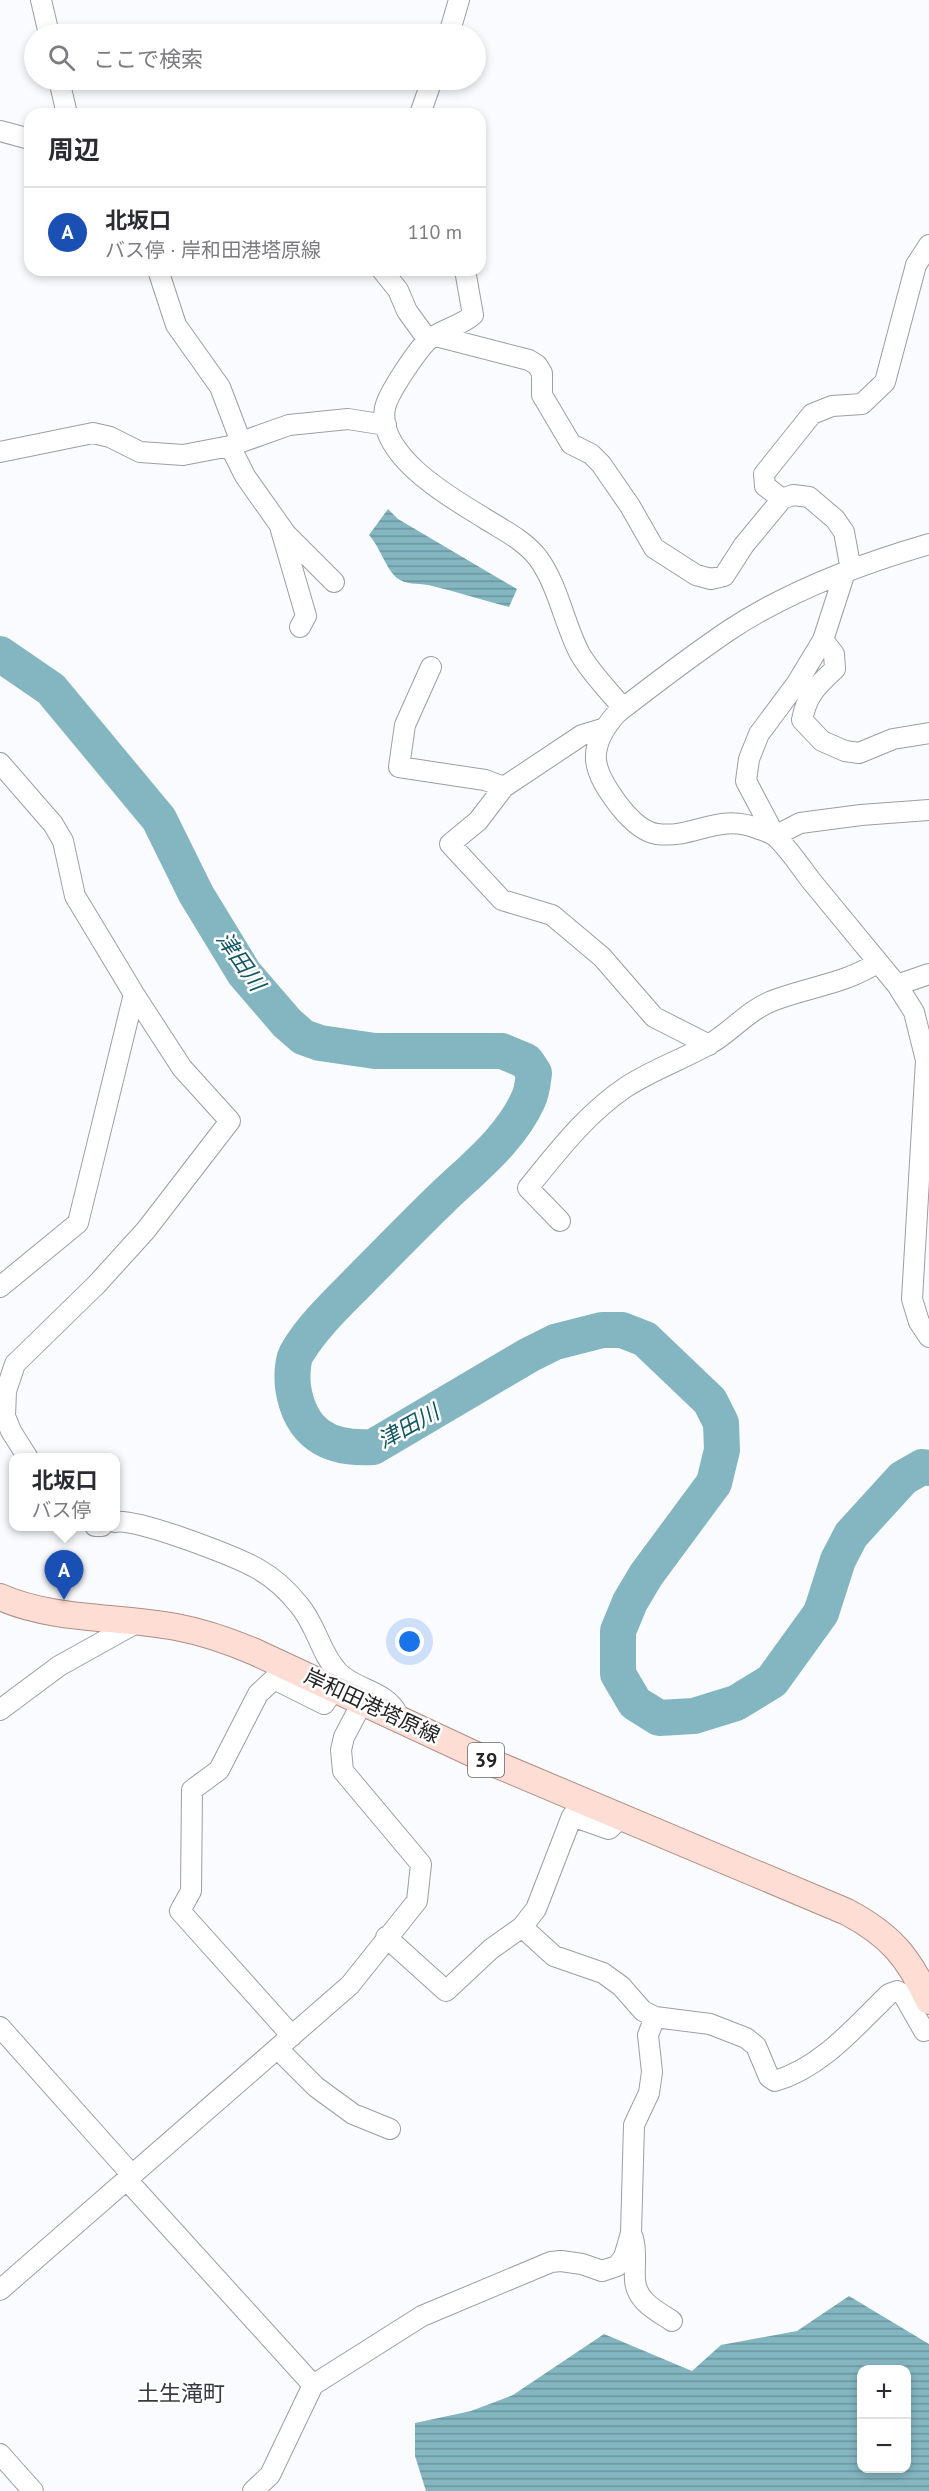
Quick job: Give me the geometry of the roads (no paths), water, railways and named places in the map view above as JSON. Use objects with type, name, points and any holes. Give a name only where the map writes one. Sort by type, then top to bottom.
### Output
[{"type":"main road","name":"岸和田港塔原線","points":[[0,1597],[13,1603],[60,1612],[176,1627],[221,1638],[335,1688],[493,1763],[856,1917],[875,1927],[893,1943],[925,1983]]},
{"type":"street","points":[[41,0],[47,24]]},
{"type":"street","points":[[452,24],[459,0]]},
{"type":"street","points":[[61,90],[66,108]]},
{"type":"street","points":[[422,108],[428,90]]},
{"type":"street","points":[[0,131],[24,137]]},
{"type":"street","points":[[782,499],[765,486],[764,474],[813,414],[832,406],[862,404],[885,382],[916,265],[929,245]]},
{"type":"street","points":[[160,276],[176,325],[220,387],[245,476],[286,534],[334,582]]},
{"type":"street","points":[[387,276],[398,290],[407,311],[432,338],[529,360],[537,365],[542,373],[542,395],[571,444],[591,454],[601,464],[630,506],[654,549],[696,575],[711,579],[724,576],[744,545],[782,499],[793,495],[809,497],[835,519],[844,532],[848,571],[823,640],[797,682],[759,734],[749,759],[746,780],[775,836],[897,985],[914,1012],[925,1042],[926,1082],[912,1299],[919,1322],[929,1337]]},
{"type":"street","points":[[466,276],[473,315],[466,321],[432,338],[398,381],[385,408],[393,444],[436,489],[523,542],[539,559],[555,591],[581,655],[623,708]]},
{"type":"street","points":[[0,452],[93,433],[110,437],[140,452],[183,455],[235,444],[289,425],[348,419],[387,425]]},
{"type":"street","points":[[279,524],[306,616],[300,627]]},
{"type":"street","points":[[929,544],[848,571],[777,602],[728,631],[623,708],[602,729],[598,741],[596,763],[602,784],[641,828],[656,834],[682,834],[714,824],[736,822],[775,836],[800,824],[861,815],[929,810]]},
{"type":"street","points":[[823,640],[834,654],[836,669],[814,689],[805,703],[802,720],[822,741],[845,751],[859,753],[893,739],[929,733]]},
{"type":"street","points":[[431,667],[405,725],[399,767],[485,780],[504,787]]},
{"type":"street","points":[[602,729],[582,735],[504,787],[478,821],[450,844],[502,900],[552,915],[602,957],[654,1017],[709,1045]]},
{"type":"street","points":[[0,763],[53,824],[63,841],[75,896],[134,994],[182,1068],[231,1121],[146,1230],[15,1365],[6,1391],[5,1416],[11,1431],[25,1453]]},
{"type":"street","points":[[560,1221],[528,1188],[573,1132],[626,1087],[668,1063],[709,1045],[743,1017],[770,1002],[861,974],[879,962]]},
{"type":"street","points":[[897,985],[929,974]]},
{"type":"street","points":[[0,1287],[78,1223],[134,994]]},
{"type":"street","points":[[120,1522],[146,1527],[227,1554],[259,1569],[284,1588],[301,1607],[314,1628],[327,1660],[341,1675],[391,1702],[399,1718]]},
{"type":"street","points":[[0,1710],[59,1666],[138,1622]]},
{"type":"street","points":[[335,1688],[324,1704],[274,1679],[258,1694],[219,1770],[192,1790],[191,1891],[180,1911],[285,2042],[316,2086],[353,2114],[390,2129]]},
{"type":"street","points":[[0,2290],[350,1985],[417,1901],[421,1864],[343,1771],[341,1750],[344,1737],[363,1701]]},
{"type":"street","points":[[386,1937],[446,1991],[491,1949],[522,1927],[536,1910],[572,1816],[609,1828],[621,1818]]},
{"type":"street","points":[[522,1927],[554,1956],[603,1973],[621,1986],[643,2011],[654,2017],[710,2024],[746,2038],[756,2046],[769,2077],[775,2081],[790,2077],[837,2045],[889,1994],[897,1991],[903,1994],[924,2031],[929,2029]]},
{"type":"street","points":[[253,2491],[270,2475],[313,2385],[422,2316],[551,2262],[572,2263],[602,2271],[617,2266],[624,2257],[631,2232],[634,2125],[649,2093],[652,2072],[648,2035],[654,2017]]},
{"type":"street","points":[[0,2027],[313,2385]]},
{"type":"street","points":[[631,2232],[637,2251],[635,2283],[639,2294],[648,2305],[672,2321]]},
{"type":"street","points":[[0,2454],[33,2491]]},
{"type":"water","points":[[388,509],[398,519],[517,589],[509,607],[438,587],[408,583],[397,578],[369,535]]},
{"type":"water","points":[[849,2296],[929,2344],[929,2491],[426,2491],[415,2456],[415,2423],[471,2411],[513,2395],[604,2334],[692,2371],[721,2345],[797,2331]]},
{"type":"waterway","name":"津田川","points":[[0,654],[51,689],[159,819],[196,894],[244,973],[287,1023],[303,1037],[320,1043],[375,1051],[502,1051],[526,1061],[534,1073],[528,1100],[501,1141],[337,1303],[298,1351],[293,1373],[293,1387],[302,1416],[319,1435],[342,1445],[373,1447],[555,1342],[602,1330],[622,1330],[645,1339],[710,1401],[721,1423],[722,1450],[714,1483],[646,1575],[630,1602],[618,1631],[618,1674],[635,1703],[659,1718],[694,1716],[736,1703],[772,1681],[821,1613],[838,1560],[851,1535],[903,1478],[922,1467],[929,1468]]},
{"type":"place","name":"北坂口","points":[[64,1600]]},
{"type":"district","name":"土生滝町","points":[[181,2393]]}]
